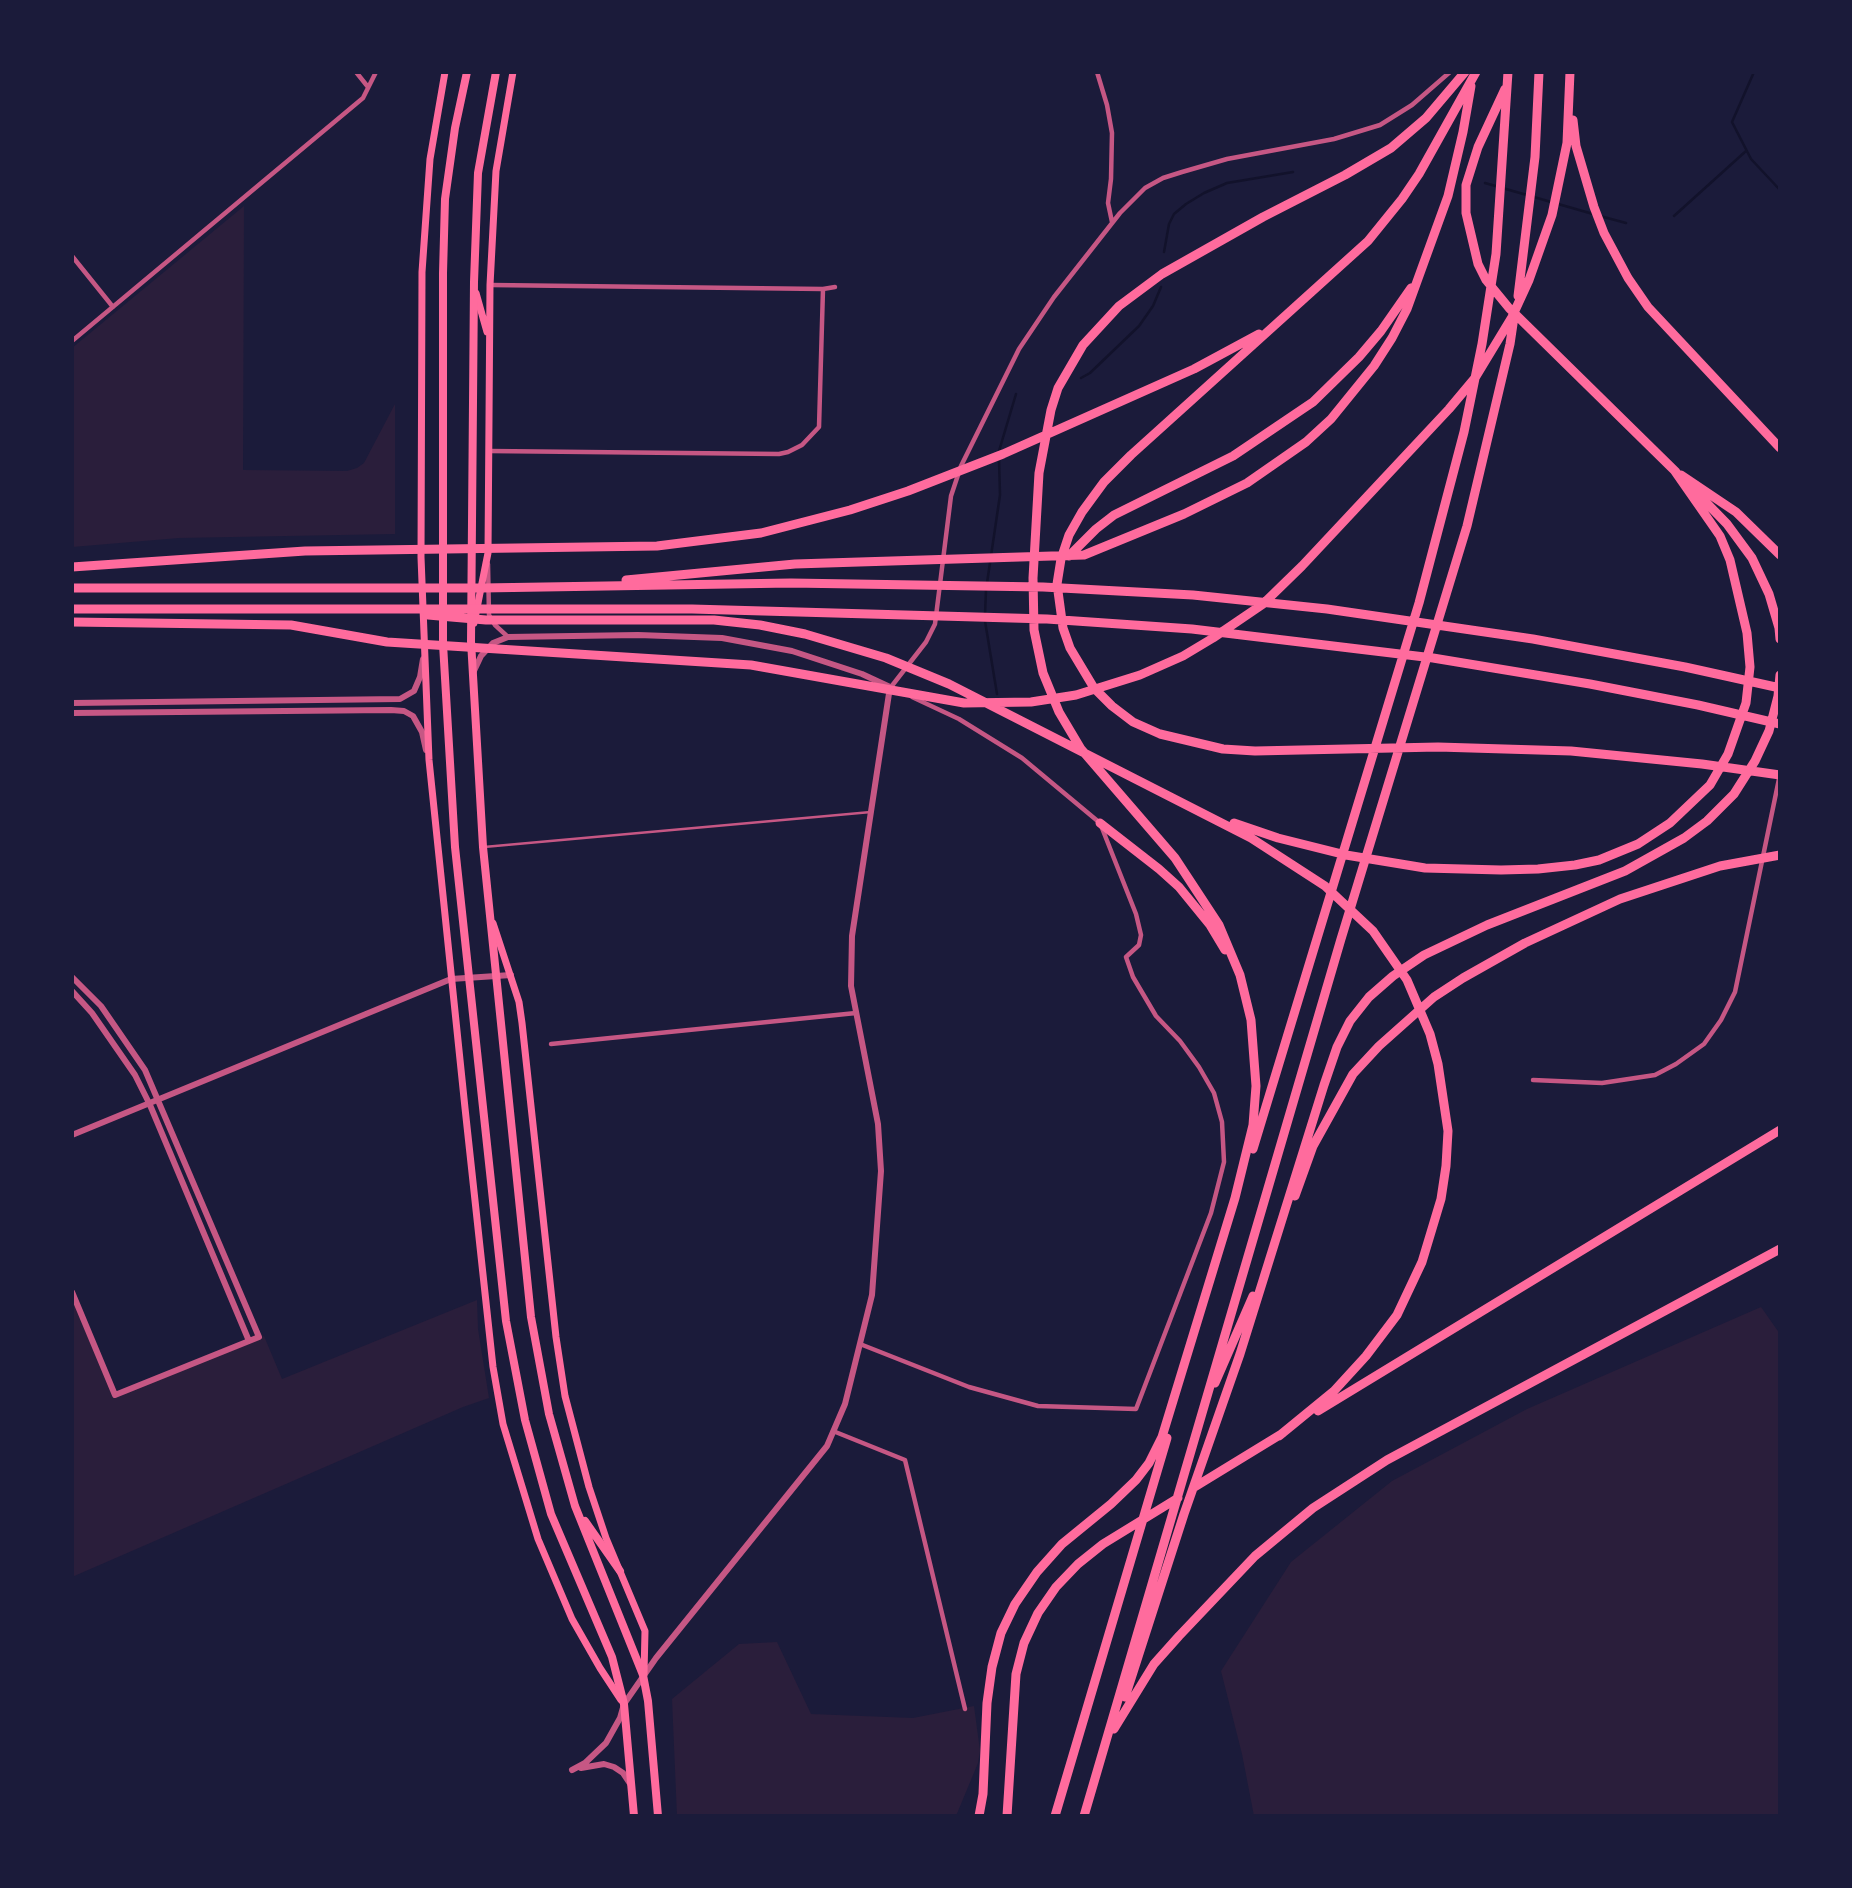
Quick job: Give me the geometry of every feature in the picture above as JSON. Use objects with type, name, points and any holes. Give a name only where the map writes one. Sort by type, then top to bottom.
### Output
[{"type":"highway","points":[[979,1816],[983,1794],[987,1703],[992,1667],[1001,1633],[1015,1604],[1037,1572],[1062,1544],[1136,1480],[1163,1437],[1236,1198],[1253,1125],[1256,1086],[1251,1020],[1240,975],[1219,925],[1175,858],[1081,749],[1059,712],[1043,673],[1032,607],[1038,486],[1046,429],[1058,388],[1070,365],[1092,334],[1119,306],[1162,274],[1263,217],[1354,171],[1391,148],[1426,118],[1465,72]]},
{"type":"highway","points":[[558,587],[795,564],[1084,555],[1215,500],[1247,483],[1306,442],[1331,419],[1374,366],[1407,309],[1448,196],[1475,72]]},
{"type":"highway","points":[[1475,72],[1419,174],[1368,241],[1104,482],[1069,535],[1060,566],[1057,584],[1063,628],[1081,668],[1094,688],[1133,722],[1160,734],[1223,748],[1255,751],[1438,747],[1571,751],[1780,774]]},
{"type":"highway","points":[[1055,1816],[1315,942],[1419,603],[1445,506],[1482,344],[1496,254],[1508,72]]},
{"type":"highway","points":[[1514,72],[1478,147],[1466,185],[1466,213],[1478,264],[1486,280],[1509,308],[1727,524],[1752,558],[1769,594],[1780,639]]},
{"type":"highway","points":[[1086,1816],[1337,952],[1467,527],[1510,344],[1524,256],[1535,157],[1539,72]]},
{"type":"highway","points":[[72,622],[291,625],[387,642],[751,665],[964,703],[1031,702],[1076,695],[1140,675],[1183,656],[1263,604],[1302,566],[1475,378],[1512,317],[1540,251],[1560,178],[1570,100],[1570,72]]},
{"type":"highway","points":[[1570,100],[1576,146],[1584,178],[1604,233],[1628,278],[1648,307],[1780,448]]},
{"type":"highway","points":[[1060,566],[1096,529],[1114,515],[1133,503],[1233,456],[1312,402],[1359,357],[1381,331],[1423,269]]},
{"type":"highway","points":[[72,567],[305,551],[657,546],[761,533],[850,510],[1003,454],[1194,369],[1275,325]]},
{"type":"highway","points":[[1674,470],[1736,512],[1780,555]]},
{"type":"highway","points":[[1202,812],[1278,838],[1346,855],[1425,868],[1461,869],[1538,869],[1575,865],[1619,853],[1670,823],[1710,785],[1728,754],[1746,703],[1750,667],[1747,633],[1730,560],[1720,536],[1674,470]]},
{"type":"highway","points":[[72,588],[344,589],[791,583],[1043,587],[1193,595],[1327,609],[1519,636],[1633,656],[1780,688]]},
{"type":"highway","points":[[72,609],[803,610],[1047,618],[1192,629],[1459,663],[1590,684],[1780,724]]},
{"type":"highway","points":[[363,610],[486,620],[714,620],[806,634],[887,658],[949,684],[1251,838],[1325,886],[1373,931],[1407,980],[1430,1034],[1445,1096],[1448,1131],[1446,1166],[1441,1199],[1422,1262],[1397,1315],[1366,1356],[1315,1409],[1279,1436]]},
{"type":"highway","points":[[1086,1816],[1184,1514],[1240,1354],[1324,1085],[1350,1021],[1369,997],[1393,976],[1424,956],[1487,925],[1625,871],[1684,838],[1707,821],[1734,794],[1755,761],[1769,731],[1780,675]]},
{"type":"highway","points":[[1100,823],[1179,887],[1210,925],[1240,975]]},
{"type":"highway","points":[[1200,1420],[1291,1208],[1313,1146],[1353,1074],[1379,1046],[1434,997],[1556,927],[1654,887],[1720,866],[1780,855]]},
{"type":"highway","points":[[1007,1816],[1016,1674],[1024,1643],[1038,1613],[1056,1587],[1078,1564],[1103,1544],[1780,1130]]},
{"type":"highway","points":[[1114,1730],[1154,1664],[1179,1636],[1255,1556],[1313,1508],[1387,1460],[1780,1249]]},
{"type":"main road","points":[[445,72],[430,159],[422,272],[421,557],[424,646],[429,760],[493,1367],[503,1424],[538,1539],[572,1619],[624,1704]]},
{"type":"main road","points":[[467,72],[455,128],[445,199],[443,287],[443,644],[455,847],[506,1321],[525,1420],[551,1514],[612,1657],[624,1704],[634,1816]]},
{"type":"main road","points":[[496,72],[478,173],[474,282],[471,641],[489,913],[531,1317],[549,1414],[575,1506],[643,1675],[648,1701],[658,1816]]},
{"type":"main road","points":[[471,641],[488,553],[490,285],[496,171],[513,72]]},
{"type":"main road","points":[[474,282],[489,343]]},
{"type":"main road","points":[[489,913],[511,975],[522,1023],[556,1338],[565,1395],[589,1487],[645,1631],[643,1675]]},
{"type":"main road","points":[[575,1506],[620,1571]]},
{"type":"street","points":[[356,72],[368,87]]},
{"type":"street","points":[[72,341],[363,98],[376,72]]},
{"type":"street","points":[[1097,72],[1112,133],[1108,203],[1112,222]]},
{"type":"street","points":[[633,1791],[629,1781],[614,1767],[604,1765],[572,1770],[585,1763],[606,1743],[614,1731],[624,1704],[643,1675],[827,1446],[845,1404],[860,1344],[872,1295],[881,1171],[877,1124],[851,986],[852,936],[890,687],[926,642],[935,624],[951,496],[961,466],[1020,349],[1054,297],[1112,222],[1146,188],[1163,178],[1227,159],[1334,139],[1380,125],[1412,105],[1450,72]]},
{"type":"street","points":[[72,256],[113,307]]},
{"type":"street","points":[[490,285],[835,287]]},
{"type":"street","points":[[489,451],[788,452],[802,445],[819,428],[823,289]]},
{"type":"street","points":[[488,553],[489,615],[508,637]]},
{"type":"street","points":[[473,674],[481,656],[493,643],[508,637],[638,635],[722,638],[792,651],[862,674],[959,719],[1022,758],[1100,823],[1136,914],[1141,935],[1139,945],[1126,957],[1133,978],[1156,1016],[1180,1041],[1199,1067],[1214,1093],[1222,1122],[1224,1162],[1211,1213],[1136,1409],[1038,1406],[969,1387],[860,1344]]},
{"type":"street","points":[[72,704],[400,699],[414,691],[418,684],[424,646]]},
{"type":"street","points":[[72,713],[404,711],[417,722],[429,760]]},
{"type":"street","points":[[1533,1080],[1602,1083],[1655,1075],[1704,1044],[1721,1020],[1735,992],[1780,774]]},
{"type":"street","points":[[72,1135],[451,979],[511,975]]},
{"type":"street","points":[[72,977],[101,1006],[145,1070],[259,1337],[115,1395],[72,1292]]},
{"type":"street","points":[[72,991],[116,1044],[135,1075],[250,1341]]},
{"type":"street","points":[[551,1044],[856,1013]]},
{"type":"street","points":[[833,1431],[905,1460],[965,1709]]},
{"type":"lane","points":[[483,847],[871,811]]},
{"type":"shaded area","points":[[244,206],[243,470],[347,471],[357,468],[364,463],[395,404],[395,534],[179,538],[72,547],[72,348]]},
{"type":"shaded area","points":[[72,1293],[115,1394],[264,1336],[282,1379],[477,1300],[478,1329],[489,1398],[72,1577]]},
{"type":"shaded area","points":[[1761,1307],[1780,1334],[1780,1816],[1254,1816],[1221,1671],[1291,1562],[1392,1481],[1527,1409]]},
{"type":"shaded area","points":[[777,1642],[811,1714],[913,1718],[974,1706],[980,1751],[978,1763],[956,1816],[677,1816],[672,1699],[739,1644]]},
{"type":"waterway","points":[[1754,72],[1732,122],[1751,159],[1780,190]]},
{"type":"waterway","points":[[1674,216],[1746,151]]},
{"type":"waterway","points":[[1164,252],[1169,224],[1174,214],[1186,204],[1227,183],[1293,172]]},
{"type":"waterway","points":[[1485,183],[1593,214]]},
{"type":"waterway","points":[[1600,216],[1626,223]]},
{"type":"waterway","points":[[1081,378],[1090,373],[1139,326],[1153,306],[1161,287]]},
{"type":"waterway","points":[[999,451],[1016,394]]},
{"type":"waterway","points":[[987,583],[1000,495],[999,458]]},
{"type":"waterway","points":[[985,615],[986,590]]},
{"type":"waterway","points":[[985,621],[997,694]]}]
